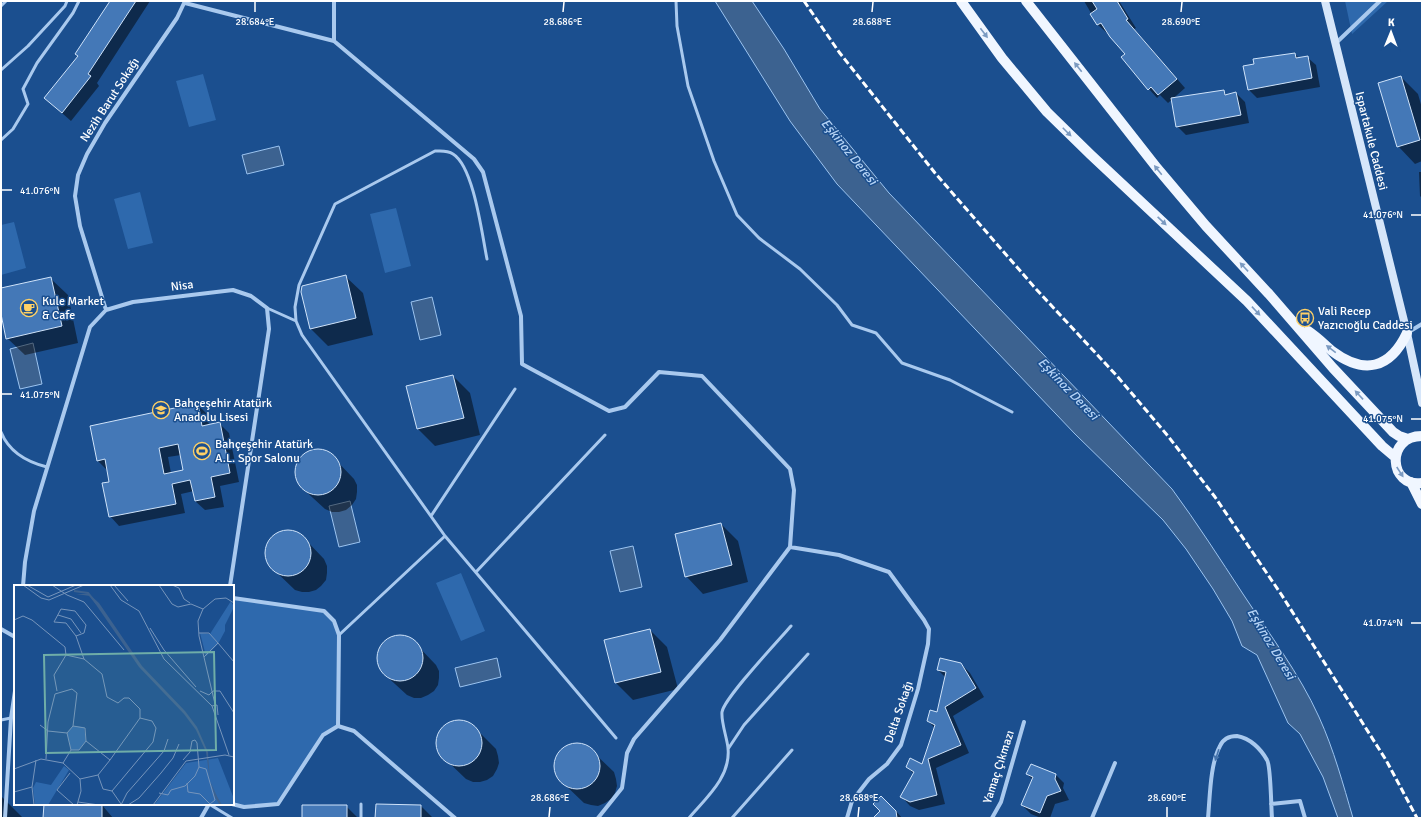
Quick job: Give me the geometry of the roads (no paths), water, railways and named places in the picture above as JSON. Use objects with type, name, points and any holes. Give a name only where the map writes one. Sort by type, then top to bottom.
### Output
[{"type":"main road","points":[[961,1],[1002,58],[1047,112],[1090,156],[1247,302],[1382,446],[1395,457]]},
{"type":"main road","points":[[1026,1],[1162,174],[1206,226],[1296,324],[1333,368],[1393,432],[1408,439]]},
{"type":"main road","points":[[1296,324],[1334,352],[1357,364],[1369,365],[1385,361],[1401,345],[1407,333]]},
{"type":"main road","points":[[1422,436],[1416,436],[1402,443],[1397,450],[1395,457],[1395,465],[1404,478],[1411,482],[1422,483]]},
{"type":"main road","points":[[1411,482],[1422,504]]},
{"type":"street","points":[[334,1],[334,41]]},
{"type":"street","name":"Ispartakule Caddesi","points":[[1325,1],[1407,333],[1422,403]]},
{"type":"street","points":[[1336,44],[1380,1]]},
{"type":"street","points":[[185,2],[334,41],[474,159],[483,172],[521,316],[522,364],[609,411],[626,407],[660,372],[702,376],[790,469],[794,490],[790,547],[720,640],[634,739],[627,753],[622,788],[598,818]]},
{"type":"street","name":"Nezih Barut Sokağı","points":[[106,310],[80,226],[75,196],[78,175],[87,154],[105,123],[177,18],[185,2]]},
{"type":"street","name":"Nisa","points":[[106,310],[133,302],[233,290],[251,296],[266,308]]},
{"type":"street","points":[[230,585],[269,329],[266,308]]},
{"type":"street","points":[[23,585],[25,562],[34,511],[47,467],[90,327],[106,310]]},
{"type":"street","points":[[1407,333],[1422,324]]},
{"type":"street","name":"Delta Sokağı","points":[[790,547],[840,555],[889,572],[924,620],[929,630],[928,644],[918,689],[901,745],[887,764],[869,780],[852,801],[848,818]]},
{"type":"street","points":[[234,598],[324,611],[334,621],[339,635],[338,726]]},
{"type":"street","points":[[1,629],[14,636]]},
{"type":"street","points":[[5,818],[11,718],[14,698]]},
{"type":"street","name":"Yamaç Çıkmazı","points":[[992,818],[1001,802],[1024,722]]},
{"type":"street","points":[[234,804],[244,807],[278,804],[323,735],[338,726],[354,731],[455,818]]},
{"type":"street","points":[[1208,818],[1216,756],[1220,745],[1226,738],[1235,736],[1245,738],[1257,747],[1268,761],[1272,818]]},
{"type":"street","points":[[1092,818],[1115,763]]},
{"type":"street","points":[[1271,804],[1300,801],[1305,818]]},
{"type":"street","points":[[201,818],[208,805]]},
{"type":"lane","points":[[1,6],[6,1]]},
{"type":"lane","points":[[1,70],[28,46],[68,1]]},
{"type":"lane","points":[[1,140],[13,129],[28,104],[23,89],[37,63],[73,13],[79,1]]},
{"type":"lane","points":[[676,1],[677,26],[688,86],[714,161],[737,215],[759,238],[800,269],[837,305],[852,325],[876,333],[902,363],[950,380],[1012,412]]},
{"type":"lane","points":[[487,259],[471,183],[463,166],[455,155],[447,151],[435,150],[335,204],[299,284],[295,307],[296,321],[302,335],[445,536],[616,738]]},
{"type":"lane","points":[[266,308],[296,321]]},
{"type":"lane","points":[[431,516],[515,389]]},
{"type":"lane","points":[[1,432],[4,440],[18,455],[37,465],[47,467]]},
{"type":"lane","points":[[476,572],[605,435]]},
{"type":"lane","points":[[339,635],[445,536]]},
{"type":"lane","points":[[689,818],[717,786],[727,767],[728,749],[722,712],[725,706],[734,692],[791,626]]},
{"type":"lane","points":[[728,749],[744,725],[808,654]]},
{"type":"lane","points":[[1,720],[11,718]]},
{"type":"lane","points":[[732,818],[792,750]]},
{"type":"lane","points":[[361,804],[361,818]]},
{"type":"lane","points":[[211,805],[232,818]]},
{"type":"water","name":"Eşkinoz Deresi","points":[[715,1],[752,1],[784,49],[820,109],[889,193],[1172,489],[1274,639],[1311,701],[1319,717],[1338,767],[1353,818],[1338,818],[1323,777],[1300,734],[1288,723],[1257,655],[1242,646],[1232,621],[1213,589],[1186,549],[1163,520],[1075,434],[837,184],[790,121]]},
{"type":"water","points":[[279,146],[284,165],[247,174],[242,155]]},
{"type":"water","points":[[432,297],[441,335],[420,340],[411,302]]},
{"type":"water","points":[[33,343],[42,384],[20,389],[10,349]]},
{"type":"water","points":[[350,501],[360,542],[339,547],[329,506]]},
{"type":"water","points":[[633,546],[642,587],[620,592],[610,551]]},
{"type":"water","points":[[497,658],[501,677],[460,687],[455,668]]},
{"type":"railway","points":[[804,1],[839,52],[935,173],[1036,289],[1117,376],[1168,436],[1215,497],[1281,594],[1386,760],[1417,818]]},
{"type":"place","name":"Kule Market & Cafe","points":[[29,308]]},
{"type":"place","name":"Vali Recep Yazıcıoğlu Caddesi","points":[[1305,318]]},
{"type":"place","name":"Bahçeşehir Atatürk Anadolu Lisesi","points":[[161,410]]},
{"type":"place","name":"Bahçeşehir Atatürk A.L. Spor Salonu","points":[[202,451]]}]
